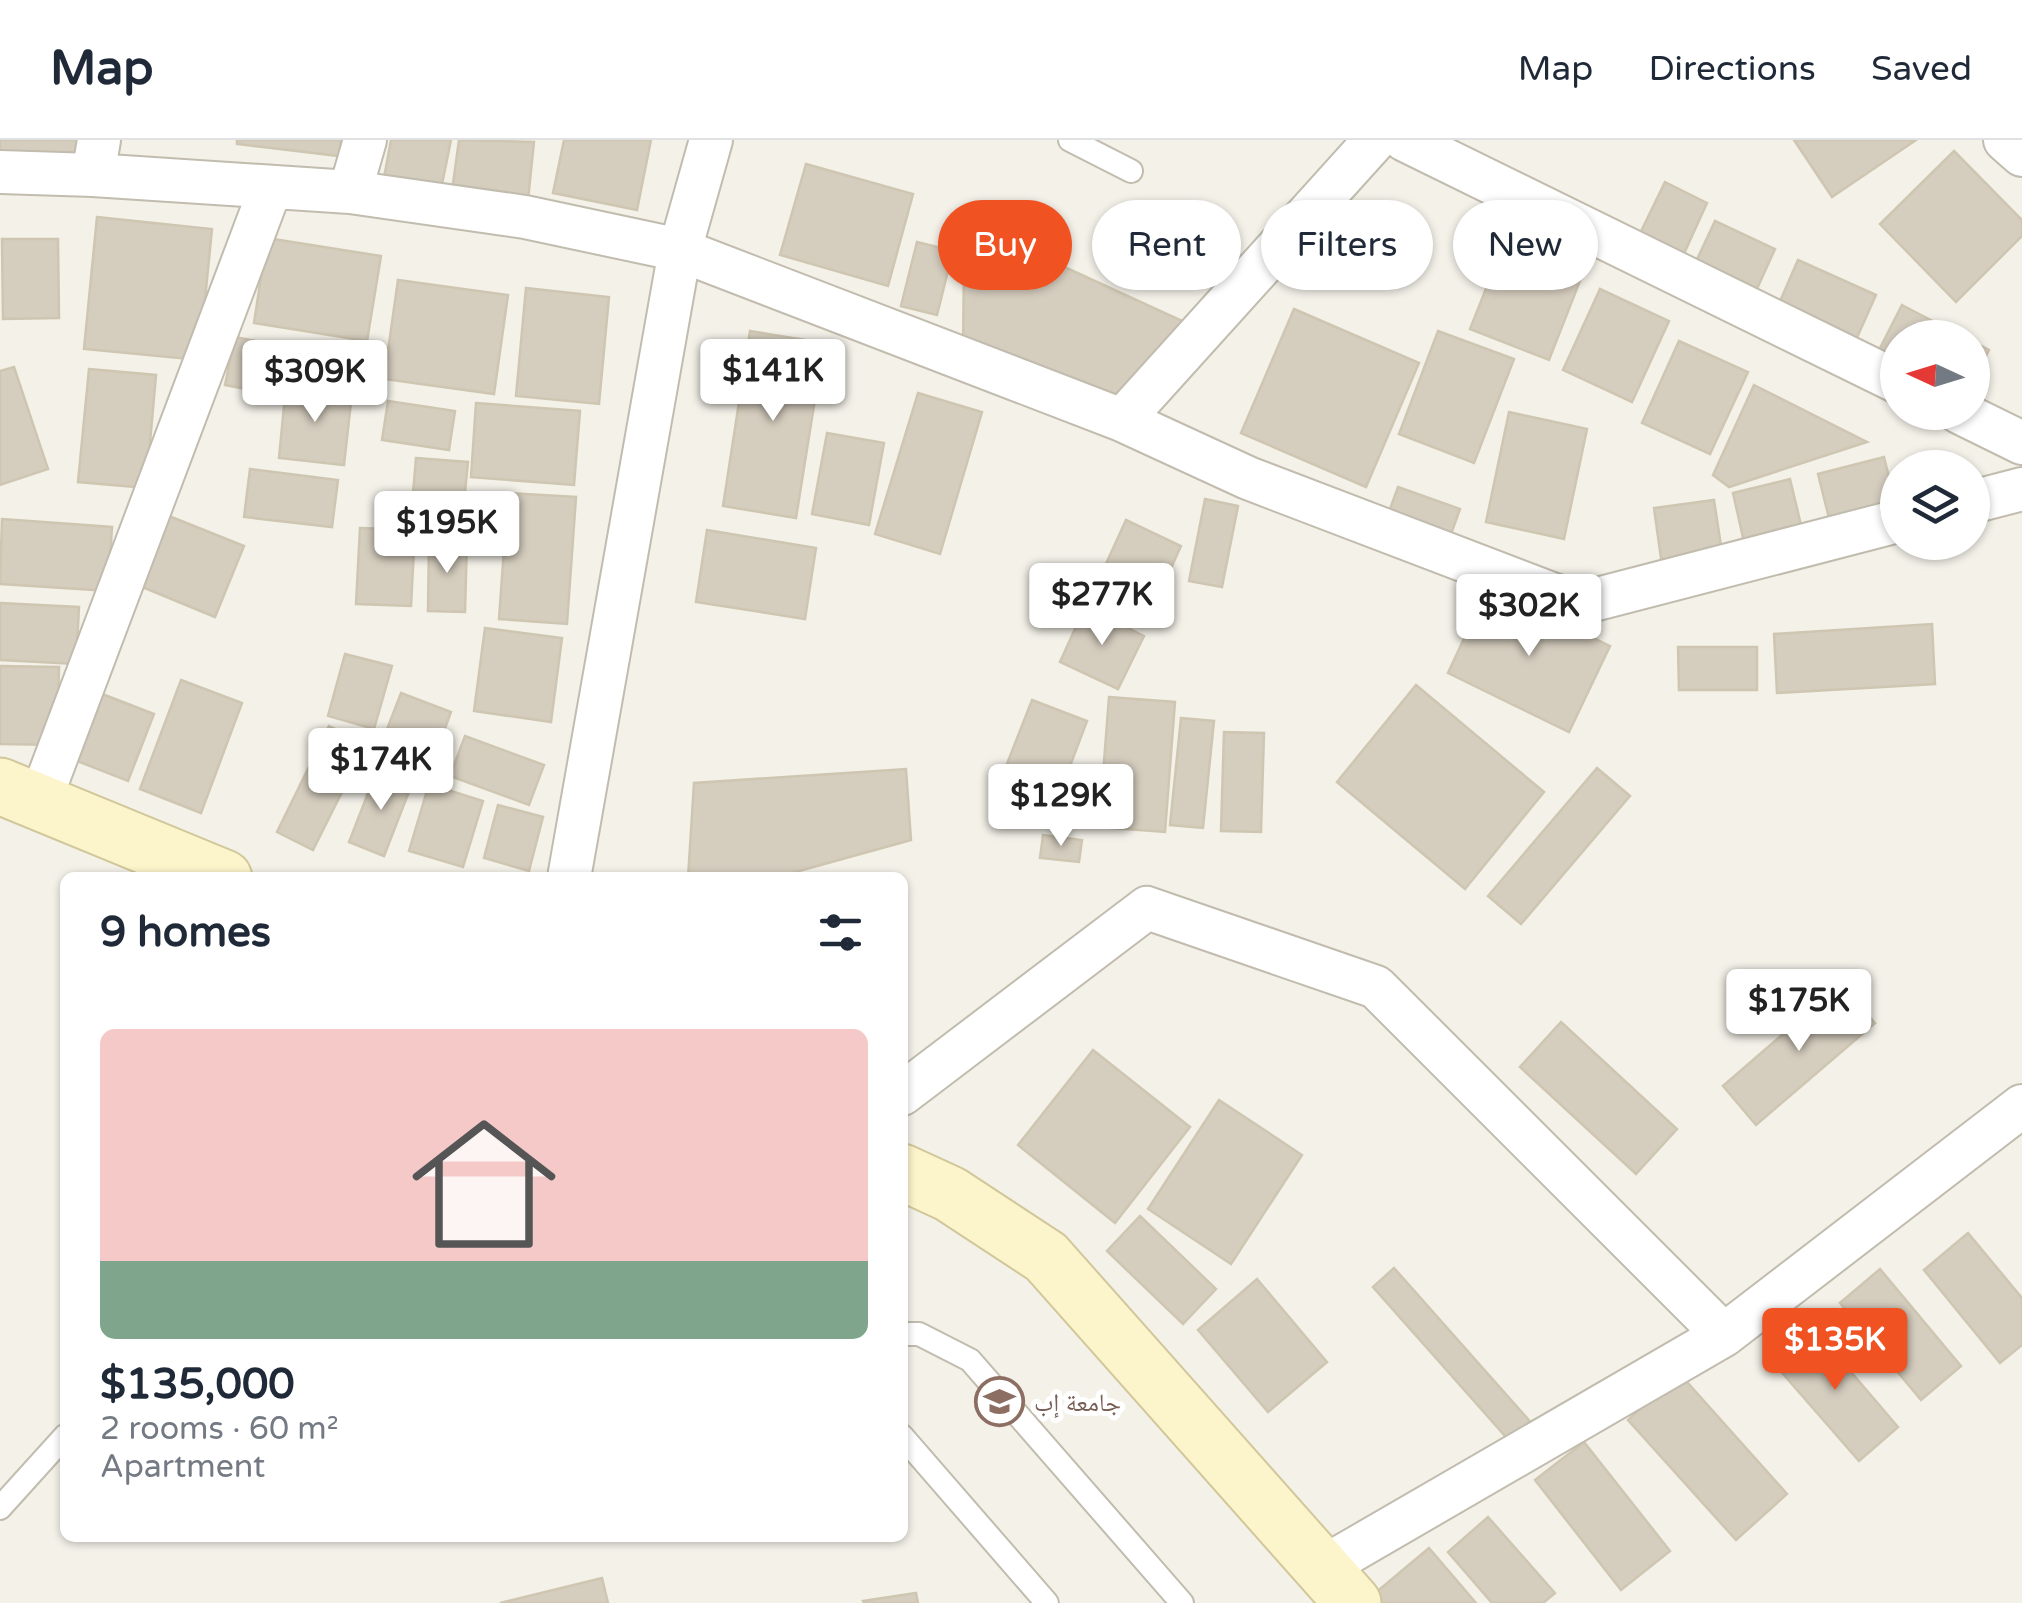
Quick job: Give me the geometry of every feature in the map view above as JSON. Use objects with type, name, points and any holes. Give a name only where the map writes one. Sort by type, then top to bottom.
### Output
[{"type":"main road","points":[[20,794],[209,872]]},
{"type":"main road","points":[[908,1175],[950,1194],[1046,1256],[1337,1585]]},
{"type":"street","points":[[350,192],[365,140]]},
{"type":"street","points":[[570,872],[680,250],[711,140]]},
{"type":"street","points":[[1122,420],[1374,140]]},
{"type":"street","points":[[1405,140],[1880,373]]},
{"type":"street","points":[[2005,140],[2022,156]]},
{"type":"street","points":[[0,172],[96,158],[271,187],[350,192],[524,217],[680,250],[1122,420],[1248,478],[1578,604],[1880,526]]},
{"type":"street","points":[[20,794],[271,187]]},
{"type":"street","points":[[1990,427],[2022,443]]},
{"type":"street","points":[[1990,497],[2022,489]]},
{"type":"street","points":[[908,1089],[1147,908],[1376,987],[1724,1335]]},
{"type":"street","points":[[1337,1585],[1724,1335],[2022,1106]]},
{"type":"lane","points":[[1070,140],[1131,171]]},
{"type":"lane","points":[[908,1334],[919,1334],[970,1360],[1182,1603]]},
{"type":"lane","points":[[0,1508],[60,1442]]},
{"type":"lane","points":[[908,1443],[1047,1603]]},
{"type":"building","points":[[0,140],[78,140],[78,153],[0,152]]},
{"type":"building","points":[[237,140],[341,140],[339,156],[237,144]]},
{"type":"building","points":[[391,140],[451,140],[440,194],[383,183]]},
{"type":"building","points":[[459,140],[534,142],[528,200],[452,191]]},
{"type":"building","points":[[564,140],[651,140],[637,210],[553,193]]},
{"type":"building","points":[[1794,140],[1916,140],[1832,197]]},
{"type":"building","points":[[1954,151],[2022,220],[2022,236],[1956,302],[1880,224]]},
{"type":"building","points":[[806,164],[913,194],[888,286],[780,255]]},
{"type":"building","points":[[1665,182],[1707,203],[1677,269],[1633,248]]},
{"type":"building","points":[[97,217],[212,229],[199,360],[84,349]]},
{"type":"building","points":[[1715,221],[1775,249],[1746,313],[1685,285]]},
{"type":"building","points":[[267,238],[381,256],[367,341],[254,323]]},
{"type":"building","points":[[2,239],[58,239],[59,318],[3,319]]},
{"type":"building","points":[[917,242],[938,247],[938,290],[943,290],[937,315],[901,306]]},
{"type":"building","points":[[1798,260],[1876,295],[1855,342],[1778,306]]},
{"type":"building","points":[[1072,270],[1092,280],[1092,290],[1115,290],[1191,325],[1114,435],[963,359],[964,290],[1072,290]]},
{"type":"building","points":[[398,280],[508,295],[494,394],[384,379]]},
{"type":"building","points":[[526,288],[609,297],[599,404],[516,396]]},
{"type":"building","points":[[1600,289],[1669,321],[1632,402],[1563,370]]},
{"type":"building","points":[[1485,290],[1576,290],[1549,360],[1470,329]]},
{"type":"building","points":[[1902,305],[1931,320],[1894,320]]},
{"type":"building","points":[[1294,309],[1419,363],[1366,487],[1241,433]]},
{"type":"building","points":[[750,331],[824,343],[796,518],[723,506]]},
{"type":"building","points":[[1438,331],[1514,359],[1474,463],[1399,434]]},
{"type":"building","points":[[235,337],[287,347],[277,395],[225,385]]},
{"type":"building","points":[[1679,341],[1748,372],[1710,454],[1642,423]]},
{"type":"building","points":[[14,367],[48,469],[0,485],[0,371]]},
{"type":"building","points":[[89,369],[156,375],[146,488],[78,482]]},
{"type":"building","points":[[1754,385],[1867,442],[1729,487],[1713,475]]},
{"type":"building","points":[[286,386],[352,393],[344,465],[279,458]]},
{"type":"building","points":[[918,393],[982,412],[940,554],[875,534]]},
{"type":"building","points":[[388,401],[455,411],[449,450],[382,440]]},
{"type":"building","points":[[476,403],[580,411],[574,485],[471,477]]},
{"type":"building","points":[[1509,412],[1587,429],[1564,539],[1486,522]]},
{"type":"building","points":[[827,433],[884,443],[869,525],[812,514]]},
{"type":"building","points":[[416,458],[468,462],[462,522],[411,517]]},
{"type":"building","points":[[1880,458],[1880,520],[1834,538],[1818,474]]},
{"type":"building","points":[[250,469],[338,480],[332,527],[244,517]]},
{"type":"building","points":[[1790,479],[1806,546],[1748,560],[1733,493]]},
{"type":"building","points":[[1398,487],[1460,509],[1445,551],[1383,528]]},
{"type":"building","points":[[508,493],[576,497],[567,624],[499,619]]},
{"type":"building","points":[[1205,499],[1238,506],[1222,587],[1189,581]]},
{"type":"building","points":[[1714,500],[1725,572],[1664,580],[1654,508]]},
{"type":"building","points":[[164,514],[244,546],[215,617],[135,584]]},
{"type":"building","points":[[2,519],[112,527],[108,591],[0,584]]},
{"type":"building","points":[[1126,520],[1181,546],[1145,625],[1090,599]]},
{"type":"building","points":[[360,528],[415,530],[411,606],[356,604]]},
{"type":"building","points":[[707,530],[816,548],[805,619],[696,602]]},
{"type":"building","points":[[429,540],[467,540],[465,612],[428,611]]},
{"type":"building","points":[[1488,587],[1610,646],[1569,732],[1448,673]]},
{"type":"building","points":[[0,603],[79,607],[76,664],[0,660]]},
{"type":"building","points":[[1085,607],[1144,636],[1118,689],[1060,662]]},
{"type":"building","points":[[1932,624],[1935,684],[1777,693],[1774,634]]},
{"type":"building","points":[[485,628],[562,638],[551,722],[474,711]]},
{"type":"building","points":[[1678,647],[1757,647],[1757,690],[1679,690]]},
{"type":"building","points":[[345,654],[392,666],[374,729],[328,716]]},
{"type":"building","points":[[0,666],[59,667],[57,745],[0,744]]},
{"type":"building","points":[[181,680],[242,703],[201,813],[140,789]]},
{"type":"building","points":[[1416,685],[1544,792],[1465,889],[1337,782]]},
{"type":"building","points":[[97,692],[154,714],[128,781],[72,759]]},
{"type":"building","points":[[401,693],[451,712],[433,761],[382,742]]},
{"type":"building","points":[[1109,697],[1175,702],[1165,832],[1099,827]]},
{"type":"building","points":[[1032,700],[1087,721],[1061,790],[1005,769]]},
{"type":"building","points":[[1181,718],[1214,721],[1203,828],[1170,825]]},
{"type":"building","points":[[329,726],[366,744],[313,850],[277,832]]},
{"type":"building","points":[[1224,732],[1264,733],[1261,832],[1221,831]]},
{"type":"building","points":[[465,736],[544,765],[529,805],[450,776]]},
{"type":"building","points":[[1597,768],[1630,796],[1521,924],[1488,896]]},
{"type":"building","points":[[906,769],[911,840],[796,872],[688,872],[694,783]]},
{"type":"building","points":[[377,770],[412,784],[384,856],[349,842]]},
{"type":"building","points":[[429,784],[483,801],[463,867],[409,851]]},
{"type":"building","points":[[498,805],[543,817],[529,871],[484,858]]},
{"type":"building","points":[[1043,835],[1082,840],[1079,862],[1040,858]]},
{"type":"building","points":[[1841,984],[1875,1023],[1756,1125],[1723,1086]]},
{"type":"building","points":[[1561,1022],[1677,1129],[1636,1174],[1520,1067]]},
{"type":"building","points":[[1093,1050],[1190,1127],[1115,1223],[1018,1145]]},
{"type":"building","points":[[1219,1100],[1302,1155],[1231,1264],[1148,1209]]},
{"type":"building","points":[[1140,1216],[1216,1289],[1183,1324],[1107,1251]]},
{"type":"building","points":[[1968,1233],[2022,1298],[2022,1345],[2000,1363],[1924,1270]]},
{"type":"building","points":[[1394,1268],[1534,1426],[1513,1445],[1373,1287]]},
{"type":"building","points":[[1880,1269],[1961,1366],[1921,1400],[1840,1303]]},
{"type":"building","points":[[1257,1279],[1327,1362],[1268,1412],[1198,1330]]},
{"type":"building","points":[[1811,1325],[1898,1427],[1859,1461],[1771,1360]]},
{"type":"building","points":[[1679,1373],[1787,1494],[1736,1540],[1628,1420]]},
{"type":"building","points":[[1584,1442],[1670,1551],[1621,1590],[1535,1480]]},
{"type":"building","points":[[1488,1517],[1555,1593],[1543,1603],[1492,1603],[1448,1552]]},
{"type":"building","points":[[1429,1548],[1476,1603],[1380,1603],[1373,1595]]},
{"type":"building","points":[[602,1578],[608,1603],[500,1603]]},
{"type":"building","points":[[916,1593],[918,1603],[863,1601]]},
{"type":"place","name":"جامعة إب","points":[[999,1402]]}]
